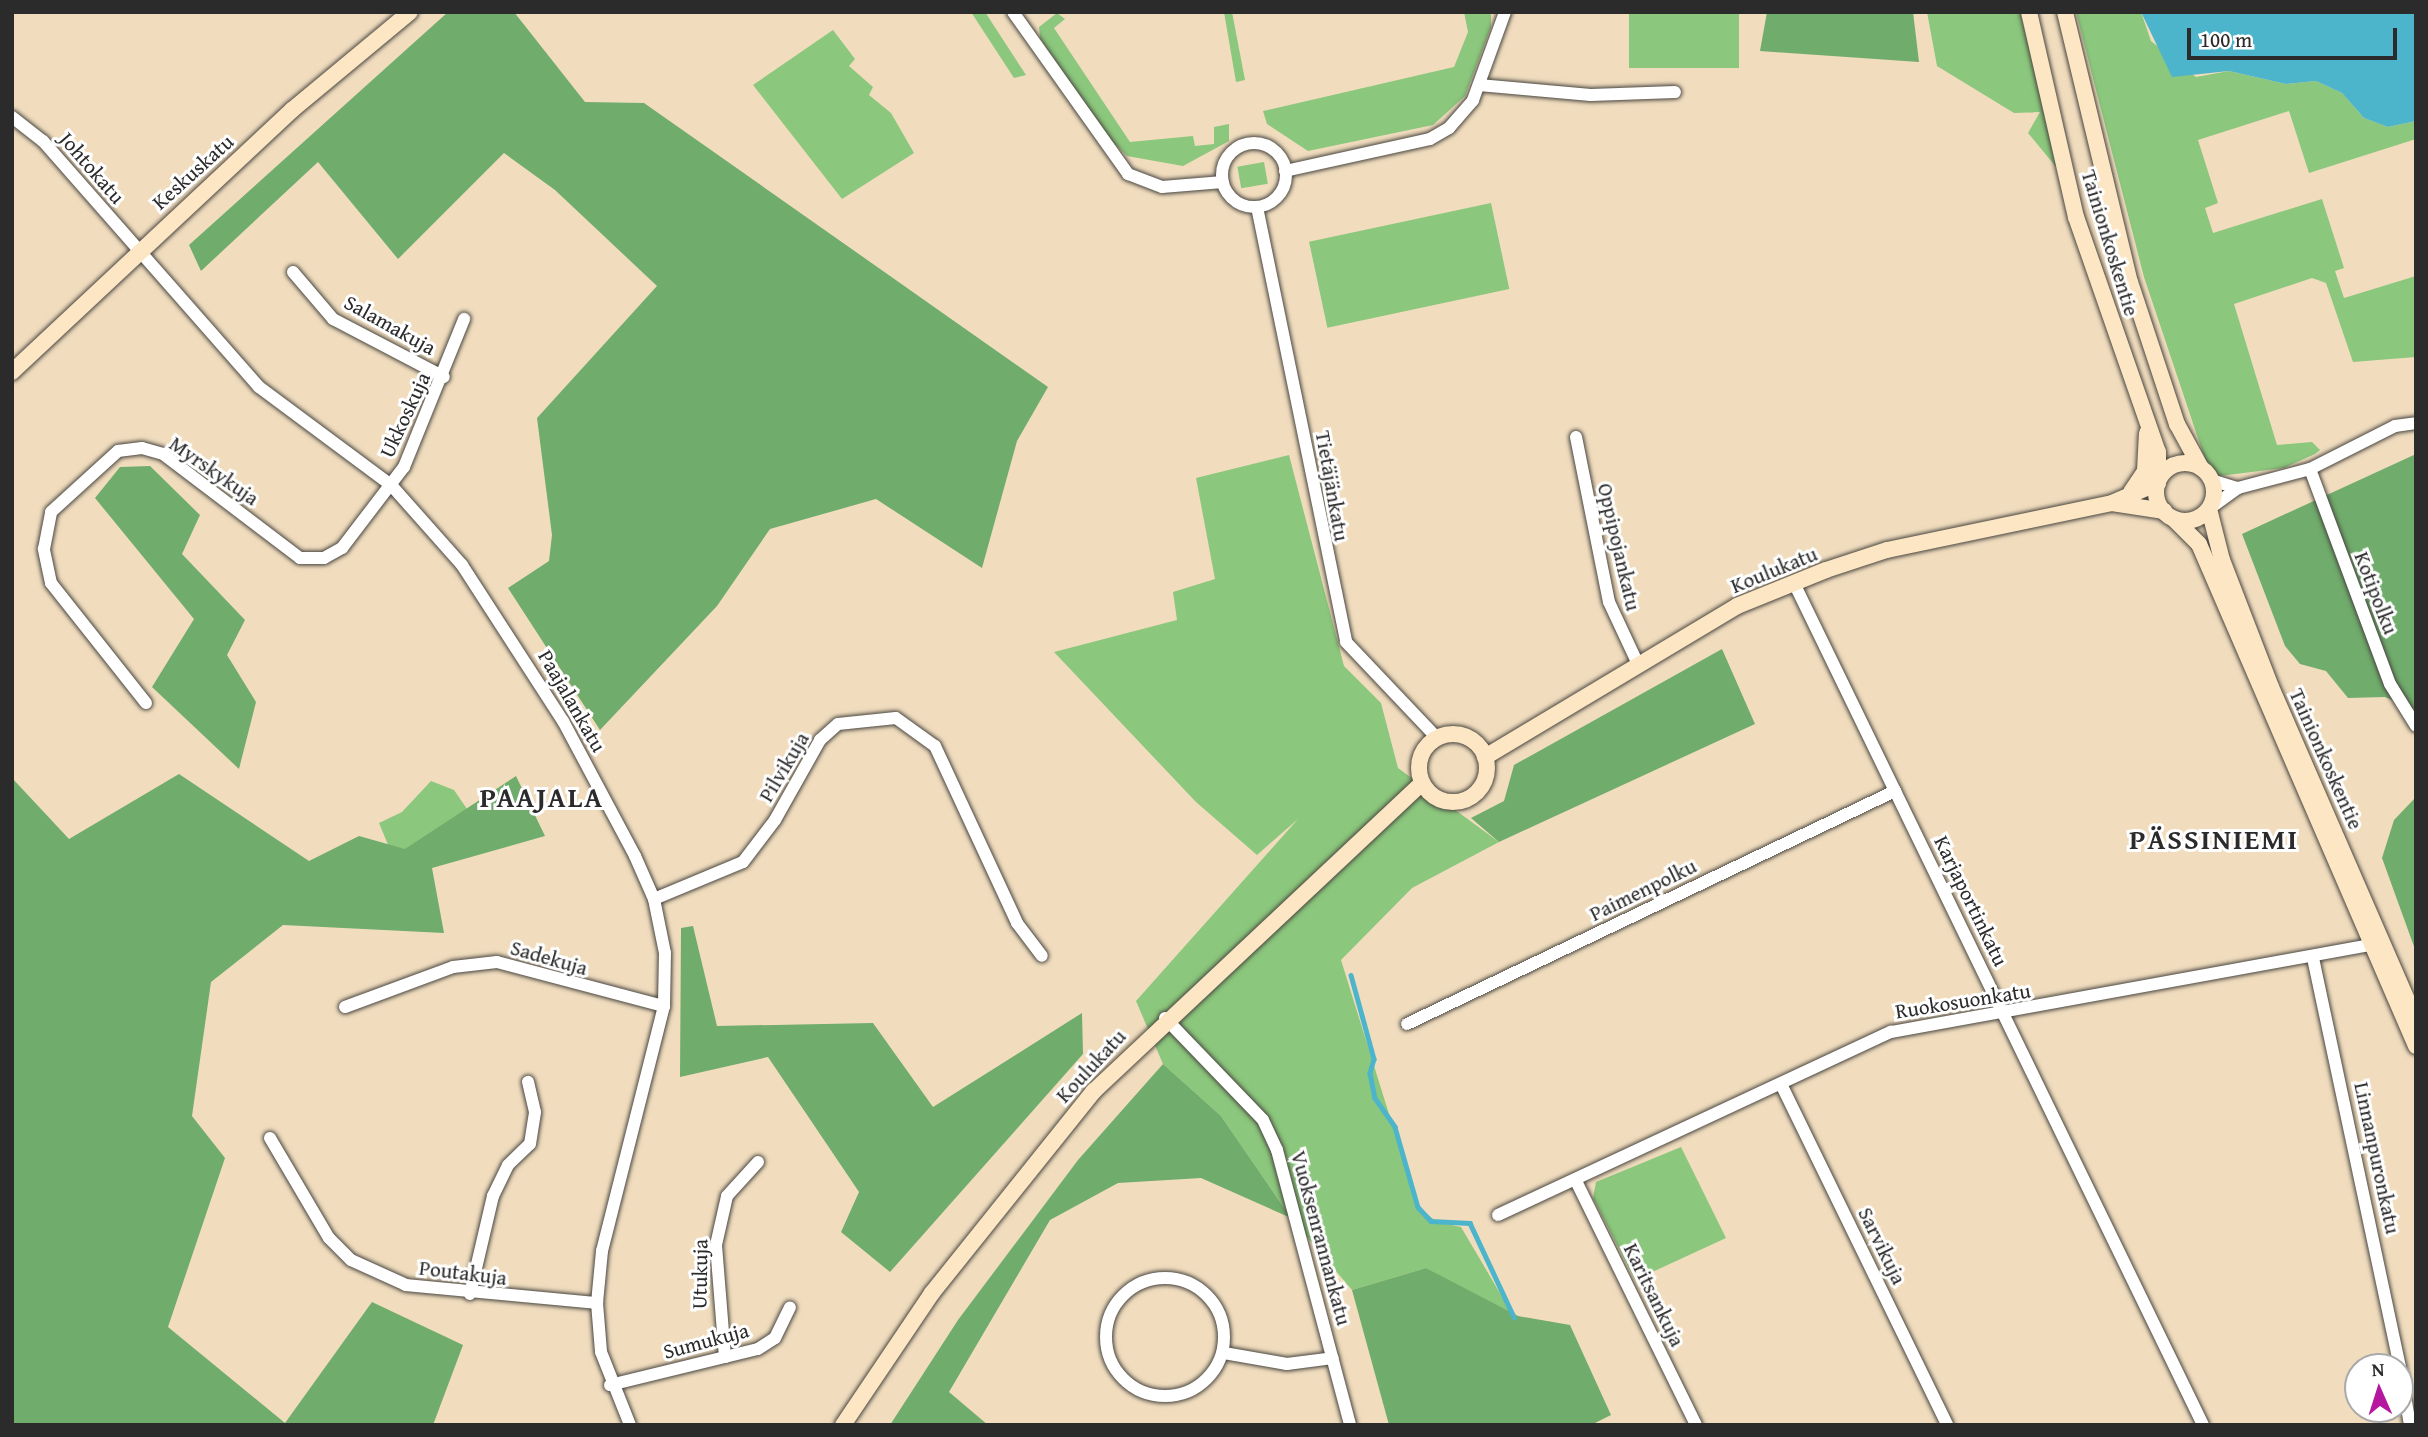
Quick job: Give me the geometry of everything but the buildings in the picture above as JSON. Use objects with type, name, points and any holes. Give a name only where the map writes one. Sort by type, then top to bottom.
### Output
[{"type":"main road","name":"Keskuskatu","points":[[12,372],[138,250],[410,12]]},
{"type":"main road","name":"Tainionkoskentie","points":[[2029,12],[2076,217],[2146,424],[2158,452],[2158,483]]},
{"type":"main road","name":"Tainionkoskentie","points":[[2065,12],[2130,282],[2177,424],[2206,474]]},
{"type":"main road","points":[[2131,492],[2145,471],[2146,424]]},
{"type":"main road","points":[[2173,466],[2206,474],[2209,509],[2193,520],[2112,503],[2131,492],[2158,483],[2173,466]]},
{"type":"main road","points":[[2158,483],[2169,515]]},
{"type":"main road","name":"Koulukatu","points":[[1485,757],[1637,662],[1794,583],[1887,550],[2112,503]]},
{"type":"main road","name":"Tainionkoskentie","points":[[2209,509],[2221,561],[2416,1046]]},
{"type":"main road","name":"Tainionkoskentie","points":[[2169,515],[2199,544],[2376,944],[2416,1021]]},
{"type":"main road","points":[[1465,736],[1485,757],[1484,779],[1460,801],[1438,798],[1422,783],[1419,762],[1437,738],[1465,736]]},
{"type":"main road","name":"Koulukatu","points":[[843,1425],[1024,1173],[1165,1018],[1422,783]]},
{"type":"street","points":[[1013,12],[1128,174],[1162,187],[1223,182]]},
{"type":"street","points":[[1285,171],[1430,139],[1464,113],[1479,85],[1505,12]]},
{"type":"street","points":[[1479,85],[1591,95],[1675,92]]},
{"type":"street","name":"Johtokatu","points":[[12,117],[43,141],[138,250]]},
{"type":"street","points":[[1248,144],[1272,149],[1285,171],[1280,194],[1257,207],[1236,202],[1223,182],[1227,158],[1248,144]]},
{"type":"street","name":"Tietäjänkatu","points":[[1257,207],[1346,642],[1437,738]]},
{"type":"street","name":"Paajalankatu","points":[[138,250],[259,387],[391,485],[501,617],[564,721],[654,899],[665,953],[663,1006],[602,1251],[597,1303],[610,1385],[630,1425]]},
{"type":"street","name":"Salamakuja","points":[[293,272],[333,319],[444,377]]},
{"type":"street","name":"Ukkoskuja","points":[[391,485],[444,377],[464,319]]},
{"type":"street","points":[[2209,509],[2238,488],[2310,469],[2395,426],[2416,423]]},
{"type":"street","name":"Oppipojankatu","points":[[1576,438],[1609,602],[1637,662]]},
{"type":"street","name":"Myrskykuja","points":[[146,703],[51,583],[44,549],[51,512],[85,477],[118,451],[163,454],[300,558],[324,558],[342,548],[391,485]]},
{"type":"street","name":"Kotipolku","points":[[2310,469],[2390,684],[2416,726]]},
{"type":"street","points":[[2206,474],[2238,488]]},
{"type":"street","name":"Karjaportinkatu","points":[[1794,583],[2203,1425]]},
{"type":"street","name":"Pilvikuja","points":[[654,899],[743,862],[775,820],[820,740],[838,724],[896,718],[935,746],[1017,923],[1042,956]]},
{"type":"street","name":"Paimenpolku","points":[[1407,1024],[1895,791]]},
{"type":"street","name":"Ruokosuonkatu","points":[[1498,1215],[1577,1183],[1891,1032],[2005,1014],[2376,944]]},
{"type":"street","name":"Linnanpuronkatu","points":[[2313,958],[2397,1353]]},
{"type":"street","name":"Sadekuja","points":[[345,1007],[453,967],[497,962],[663,1006]]},
{"type":"street","name":"Vuoksenrannankatu","points":[[1165,1018],[1263,1120],[1301,1224],[1350,1425]]},
{"type":"street","points":[[470,1294],[493,1196],[508,1165],[530,1144],[536,1112],[528,1082]]},
{"type":"street","name":"Sarvikuja","points":[[1781,1084],[1947,1425]]},
{"type":"street","name":"Poutakuja","points":[[271,1138],[329,1238],[351,1260],[406,1285],[470,1294],[597,1303]]},
{"type":"street","name":"Utukuja","points":[[725,1357],[716,1245],[727,1196],[758,1162]]},
{"type":"street","name":"Karitsankuja","points":[[1577,1183],[1696,1425]]},
{"type":"street","points":[[1170,1279],[1190,1284],[1218,1311],[1224,1353],[1198,1387],[1155,1396],[1136,1389],[1115,1368],[1106,1340],[1109,1320],[1118,1302],[1141,1284],[1170,1279]]},
{"type":"street","name":"Sumukuja","points":[[610,1385],[725,1357],[775,1338],[790,1307]]},
{"type":"street","points":[[1224,1353],[1287,1364],[1333,1358]]},
{"type":"green space","points":[[448,12],[514,12],[585,102],[644,103],[1048,387],[1017,441],[982,568],[876,499],[770,529],[717,606],[600,730],[508,588],[549,561],[552,535],[537,418],[657,286],[555,190],[504,153],[398,259],[318,162],[201,271],[189,245]]},
{"type":"green space","points":[[971,12],[985,12],[1026,75],[1014,78]]},
{"type":"green space","points":[[1224,12],[1232,12],[1245,80],[1236,82]]},
{"type":"green space","points":[[1464,12],[1491,12],[1491,27],[1465,96],[1433,125],[1308,151],[1267,124],[1263,111],[1454,67],[1468,32]]},
{"type":"green space","points":[[1629,12],[1739,12],[1739,68],[1629,68]]},
{"type":"green space","points":[[1767,12],[1913,12],[1919,62],[1760,51]]},
{"type":"green space","points":[[1927,12],[2020,12],[2061,173],[2028,133],[2040,112],[2014,113],[1937,66]]},
{"type":"green space","points":[[2076,12],[2141,12],[2151,41],[2196,77],[2229,71],[2286,84],[2316,81],[2342,93],[2364,118],[2388,127],[2416,121],[2416,139],[2309,173],[2289,111],[2198,140],[2218,203],[2205,208],[2213,233],[2322,199],[2344,268],[2335,271],[2344,298],[2416,276],[2416,357],[2353,362],[2326,283],[2312,278],[2234,304],[2277,445],[2312,442],[2320,450],[2315,454],[2284,468],[2211,477],[2144,277]]},
{"type":"green space","points":[[1057,13],[1065,19],[1054,28],[1130,142],[1193,136],[1195,146],[1214,144],[1214,127],[1229,124],[1229,141],[1183,166],[1127,156],[1106,135],[1040,38],[1039,27]]},
{"type":"green space","points":[[833,30],[855,59],[849,66],[873,87],[869,95],[891,113],[914,153],[842,199],[753,85]]},
{"type":"green space","points":[[1264,162],[1268,184],[1241,188],[1237,167]]},
{"type":"green space","points":[[1491,203],[1509,289],[1327,328],[1309,242]]},
{"type":"green space","points":[[2416,454],[2416,710],[2385,697],[2348,698],[2326,671],[2300,664],[2285,646],[2242,534]]},
{"type":"green space","points":[[1289,455],[1344,666],[1381,703],[1398,768],[1499,842],[1412,888],[1341,960],[1418,1207],[1437,1222],[1461,1227],[1514,1317],[1426,1268],[1352,1290],[1291,1218],[1221,1116],[1163,1064],[1136,1001],[1298,819],[1257,855],[1196,802],[1054,652],[1177,620],[1173,592],[1215,579],[1196,478]]},
{"type":"green space","points":[[150,466],[200,515],[182,554],[245,620],[227,655],[256,702],[239,769],[152,687],[194,619],[95,498],[120,467]]},
{"type":"green space","points":[[1722,649],[1755,724],[1499,842],[1471,818],[1504,801],[1514,765]]},
{"type":"green space","points":[[179,774],[309,861],[359,836],[405,849],[516,776],[545,836],[432,868],[444,933],[283,925],[211,982],[192,1116],[225,1158],[168,1327],[285,1423],[372,1302],[463,1345],[433,1425],[12,1425],[12,778],[69,839]]},
{"type":"green space","points":[[431,781],[454,790],[467,809],[396,864],[379,823],[402,812]]},
{"type":"green space","points":[[2416,797],[2416,952],[2382,858],[2394,820]]},
{"type":"green space","points":[[693,926],[717,1026],[873,1023],[933,1107],[1082,1013],[1083,1054],[890,1272],[841,1232],[859,1192],[768,1057],[680,1077],[681,928]]},
{"type":"green space","points":[[1163,1064],[1221,1116],[1291,1218],[1201,1178],[1118,1183],[1050,1220],[949,1392],[988,1425],[890,1425],[958,1320],[1078,1160]]},
{"type":"green space","points":[[1681,1147],[1726,1238],[1635,1280],[1593,1198],[1596,1182]]},
{"type":"green space","points":[[1426,1268],[1518,1316],[1570,1325],[1611,1415],[1591,1425],[1389,1425],[1352,1290]]},
{"type":"water","points":[[2141,12],[2416,12],[2416,121],[2388,127],[2364,118],[2342,93],[2316,81],[2286,84],[2229,71],[2172,77]]},
{"type":"waterway","points":[[1351,975],[1374,1059],[1370,1073],[1375,1098],[1395,1127],[1418,1207],[1431,1221],[1470,1223],[1514,1317]]},
{"type":"district","name":"PAAJALA","points":[[542,797]]},
{"type":"district","name":"PÄSSINIEMI","points":[[2214,839]]}]
